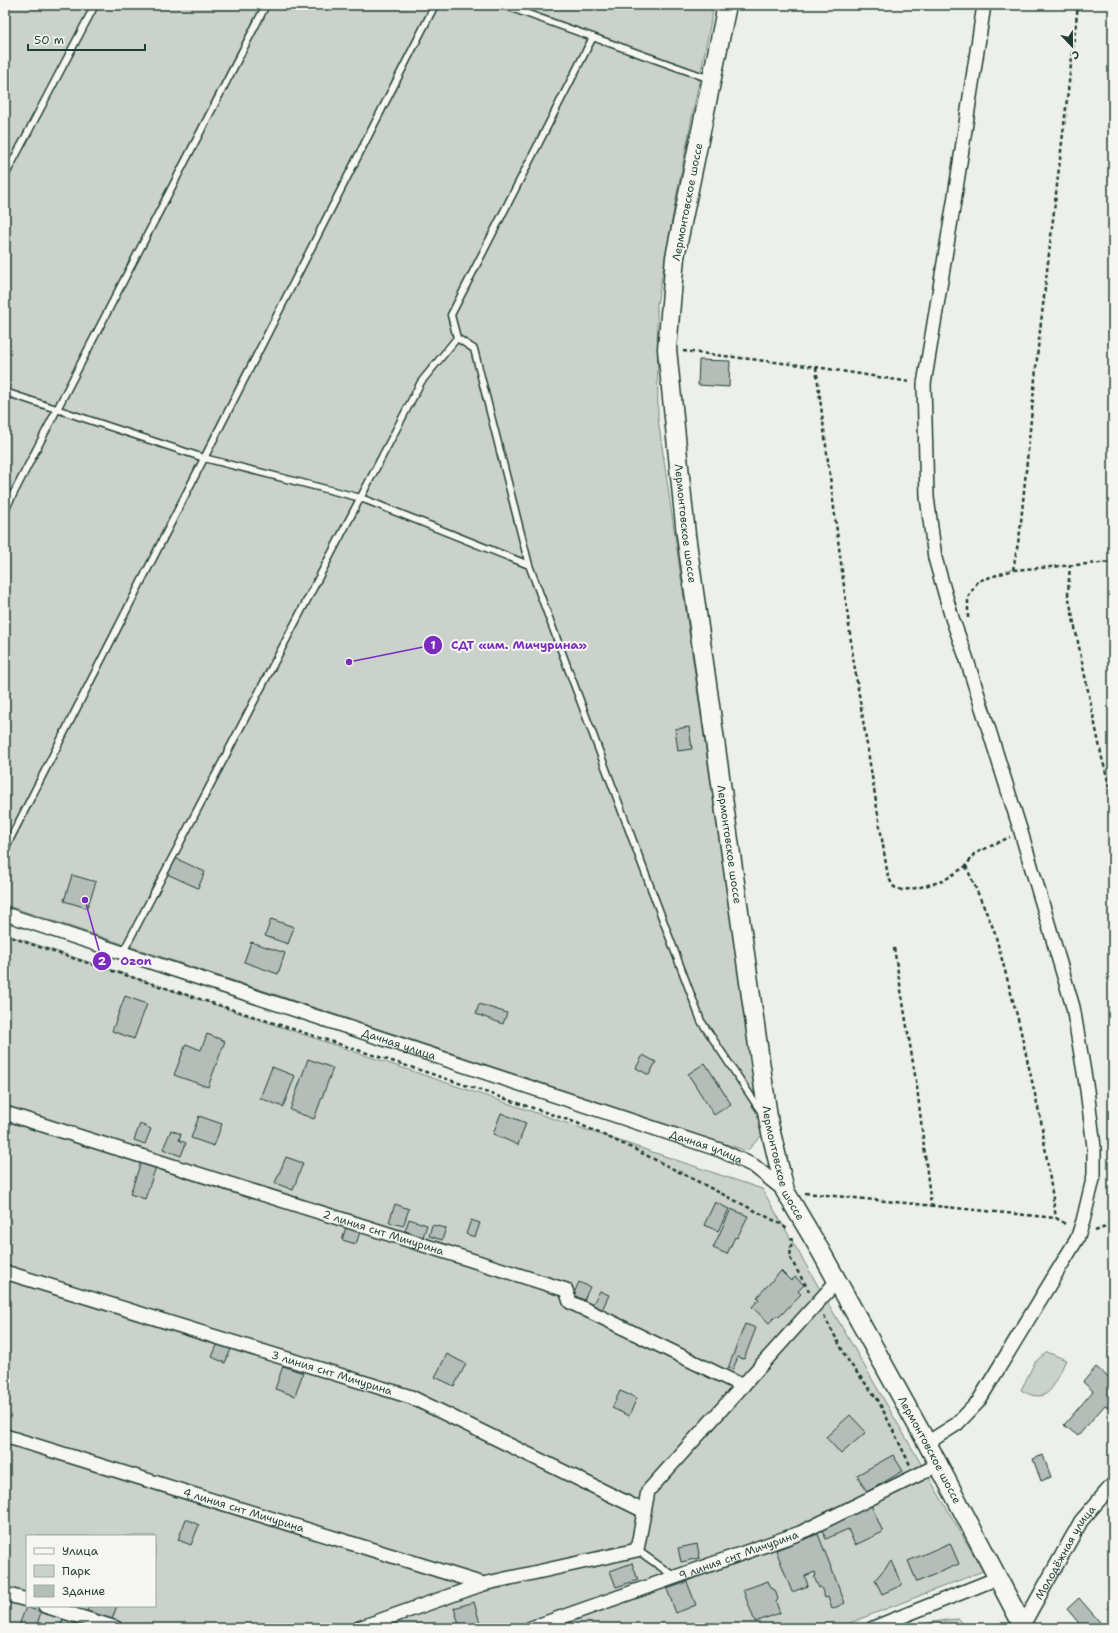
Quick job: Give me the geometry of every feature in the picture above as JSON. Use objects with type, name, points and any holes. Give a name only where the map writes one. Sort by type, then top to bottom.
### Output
[{"type":"street","name":"Лермонтовское шоссе","points":[[727,5],[675,257],[667,349],[686,535],[769,1124],[785,1191],[927,1442],[1023,1627]]},
{"type":"street","points":[[927,1442],[957,1424],[978,1402],[1077,1239],[1084,1221],[1094,1175],[1094,1147],[1088,1097],[1073,1006],[1021,832],[966,657],[952,618],[935,558],[927,497],[924,384],[953,210],[984,5]]},
{"type":"street","name":"Дачная улица","points":[[5,914],[720,1150],[754,1166],[785,1191]]},
{"type":"street","name":"2 линия снт Мичурина","points":[[5,1113],[566,1290],[570,1302],[743,1386]]},
{"type":"street","name":"3 линия снт Мичурина","points":[[5,1272],[411,1397],[644,1511]]},
{"type":"street","points":[[359,1628],[482,1584],[638,1550],[648,1491],[837,1281]]},
{"type":"street","name":"4 линия снт Мичурина","points":[[5,1436],[482,1584]]},
{"type":"street","name":"9 линия снт Мичурина","points":[[531,1628],[800,1534],[938,1465]]},
{"type":"street","name":"Молодёжная улица","points":[[1023,1627],[1081,1521],[1113,1484]]},
{"type":"street","points":[[873,1628],[998,1578]]},
{"type":"street","points":[[5,1594],[26,1600]]},
{"type":"street","points":[[48,1607],[116,1628]]},
{"type":"lane","points":[[5,176],[95,5]]},
{"type":"lane","points":[[5,510],[266,5]]},
{"type":"lane","points":[[5,849],[435,5]]},
{"type":"lane","points":[[503,5],[712,79]]},
{"type":"lane","points":[[593,37],[451,315],[457,338],[474,349],[529,565],[701,1021],[769,1124]]},
{"type":"lane","points":[[123,952],[421,382],[457,338]]},
{"type":"lane","points":[[5,392],[204,458],[360,498],[529,565]]},
{"type":"lane","points":[[638,1550],[676,1577]]},
{"type":"path","points":[[1013,570],[1020,532],[1038,348],[1078,5]]},
{"type":"path","points":[[667,349],[816,367],[924,384]]},
{"type":"path","points":[[816,367],[854,665],[888,878],[894,887],[902,890],[917,888],[943,881],[966,866],[974,854],[988,846],[1021,832]]},
{"type":"path","points":[[968,619],[968,597],[978,581],[1013,570],[1070,564],[1113,562]]},
{"type":"path","points":[[1070,564],[1068,594],[1102,758],[1113,800]]},
{"type":"path","points":[[966,866],[994,930],[1018,1019],[1040,1121],[1056,1218]]},
{"type":"path","points":[[5,935],[435,1075],[577,1123],[781,1224],[793,1234],[790,1258],[817,1303],[849,1362],[878,1400],[916,1477]]},
{"type":"path","points":[[894,948],[917,1087],[931,1206]]},
{"type":"path","points":[[785,1191],[1056,1218],[1063,1222],[1077,1239],[1113,1224]]},
{"type":"green space","points":[[5,5],[714,5],[657,304],[658,419],[762,1135],[747,1151],[5,905]]},
{"type":"green space","points":[[5,934],[762,1189],[983,1571],[837,1628],[5,1628]]},
{"type":"green space","points":[[1047,1352],[1066,1360],[1055,1384],[1045,1394],[1039,1396],[1031,1395],[1021,1390],[1035,1362]]},
{"type":"green space","points":[[959,1619],[968,1628],[912,1628],[924,1624]]},
{"type":"building","points":[[699,360],[730,361],[729,387],[698,385]]},
{"type":"building","points":[[689,727],[692,749],[678,751],[675,729]]},
{"type":"building","points":[[175,858],[205,872],[198,888],[167,874]]},
{"type":"building","points":[[72,875],[96,882],[87,908],[64,901]]},
{"type":"building","points":[[271,919],[294,927],[288,944],[265,936]]},
{"type":"building","points":[[251,942],[285,953],[278,974],[244,962]]},
{"type":"building","points":[[125,996],[147,1004],[134,1039],[112,1031]]},
{"type":"building","points":[[479,1004],[507,1013],[503,1024],[476,1014]]},
{"type":"building","points":[[207,1034],[225,1041],[208,1087],[174,1075],[186,1044],[201,1050]]},
{"type":"building","points":[[643,1055],[656,1062],[649,1075],[636,1068]]},
{"type":"building","points":[[308,1059],[333,1068],[314,1119],[290,1110]]},
{"type":"building","points":[[705,1063],[731,1104],[714,1115],[688,1074]]},
{"type":"building","points":[[272,1067],[295,1076],[283,1107],[260,1098]]},
{"type":"building","points":[[501,1113],[526,1123],[518,1145],[493,1134]]},
{"type":"building","points":[[199,1116],[222,1124],[214,1146],[191,1138]]},
{"type":"building","points":[[140,1124],[151,1129],[145,1144],[134,1140]]},
{"type":"building","points":[[171,1130],[181,1134],[179,1140],[186,1143],[181,1156],[163,1149]]},
{"type":"building","points":[[143,1156],[158,1161],[145,1199],[130,1194]]},
{"type":"building","points":[[286,1157],[303,1163],[293,1190],[275,1183]]},
{"type":"building","points":[[715,1202],[729,1209],[718,1231],[704,1225]]},
{"type":"building","points":[[395,1204],[409,1209],[403,1226],[389,1222]]},
{"type":"building","points":[[731,1209],[748,1216],[737,1238],[735,1237],[727,1254],[713,1248]]},
{"type":"building","points":[[409,1219],[427,1225],[423,1237],[405,1231]]},
{"type":"building","points":[[471,1220],[480,1223],[475,1237],[466,1234]]},
{"type":"building","points":[[432,1225],[446,1228],[442,1240],[429,1236]]},
{"type":"building","points":[[346,1227],[360,1232],[356,1244],[342,1240]]},
{"type":"building","points":[[781,1271],[791,1281],[795,1277],[804,1285],[798,1291],[801,1294],[779,1317],[777,1315],[769,1323],[752,1307],[759,1299],[757,1297]]},
{"type":"building","points":[[579,1282],[590,1287],[584,1300],[573,1295]]},
{"type":"building","points":[[600,1291],[609,1295],[602,1310],[592,1305]]},
{"type":"building","points":[[745,1324],[756,1328],[744,1359],[738,1357],[733,1369],[728,1368]]},
{"type":"building","points":[[218,1343],[231,1349],[225,1363],[212,1357]]},
{"type":"building","points":[[447,1354],[466,1364],[454,1386],[435,1377]]},
{"type":"building","points":[[283,1366],[303,1373],[295,1396],[275,1389]]},
{"type":"building","points":[[1096,1367],[1113,1381],[1113,1411],[1105,1405],[1078,1436],[1064,1425],[1093,1391],[1083,1382]]},
{"type":"building","points":[[5,1382],[9,1384],[5,1395]]},
{"type":"building","points":[[620,1391],[637,1398],[629,1416],[612,1408]]},
{"type":"building","points":[[850,1415],[866,1432],[841,1454],[826,1437]]},
{"type":"building","points":[[893,1455],[903,1471],[867,1492],[857,1475]]},
{"type":"building","points":[[1043,1455],[1051,1477],[1041,1481],[1033,1459]]},
{"type":"building","points":[[871,1505],[883,1532],[855,1545],[848,1529],[826,1539],[821,1528]]},
{"type":"building","points":[[186,1519],[199,1525],[191,1545],[178,1540]]},
{"type":"building","points":[[818,1534],[845,1603],[832,1609],[828,1597],[825,1598],[821,1587],[819,1588],[814,1577],[816,1576],[815,1572],[805,1576],[808,1586],[792,1592],[776,1550]]},
{"type":"building","points":[[950,1543],[959,1564],[917,1582],[908,1561]]},
{"type":"building","points":[[697,1544],[700,1558],[681,1562],[678,1548]]},
{"type":"building","points":[[891,1561],[902,1585],[882,1594],[875,1580]]},
{"type":"building","points":[[632,1563],[638,1580],[616,1587],[610,1571]]},
{"type":"building","points":[[768,1581],[771,1588],[775,1590],[778,1599],[776,1602],[780,1613],[755,1622],[743,1590]]},
{"type":"building","points":[[687,1582],[696,1605],[676,1613],[667,1589]]},
{"type":"building","points":[[1079,1598],[1105,1628],[1083,1628],[1067,1609]]},
{"type":"building","points":[[474,1602],[480,1623],[460,1628],[454,1608]]},
{"type":"building","points":[[26,1607],[41,1612],[36,1628],[18,1628]]},
{"type":"building","points":[[89,1607],[117,1607],[112,1619],[87,1611]]},
{"type":"building","points":[[64,1616],[83,1624],[81,1628],[60,1628]]},
{"type":"place","name":"СДТ «им. Мичурина»","points":[[349,662]]},
{"type":"place","name":"Ozon","points":[[85,900]]}]
